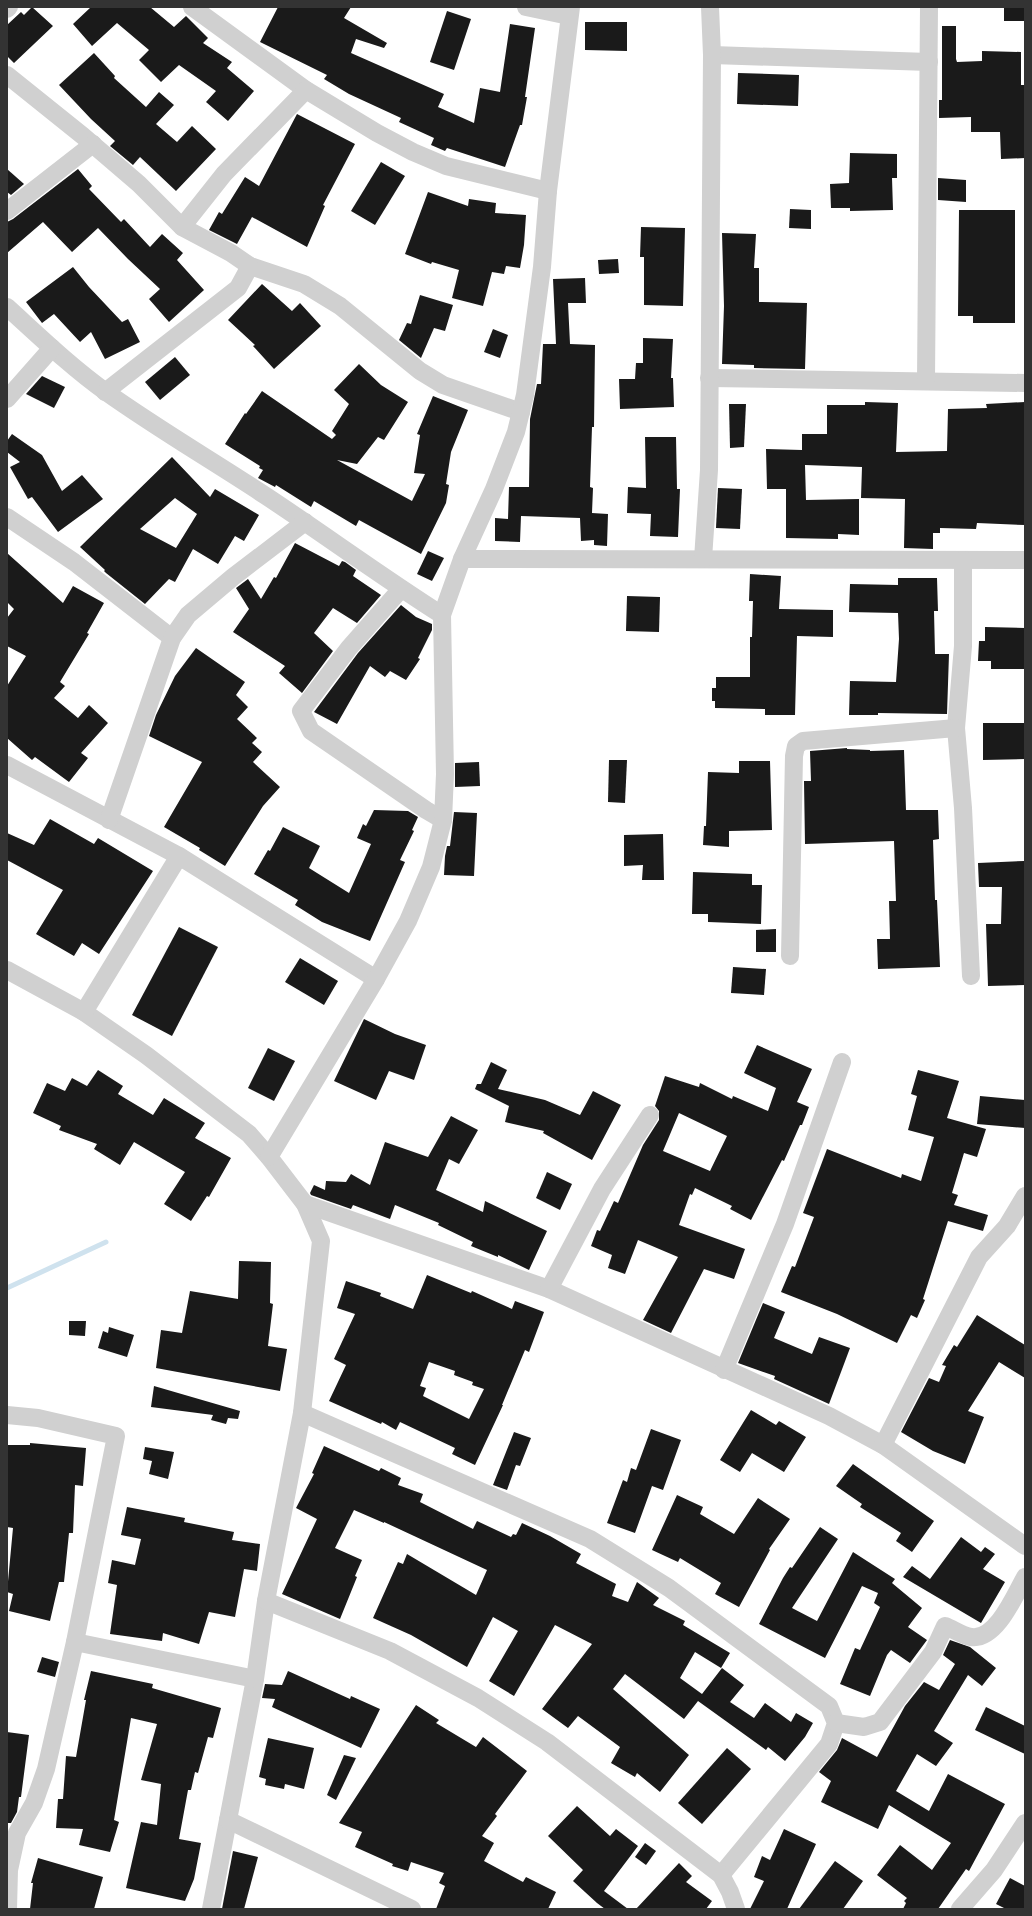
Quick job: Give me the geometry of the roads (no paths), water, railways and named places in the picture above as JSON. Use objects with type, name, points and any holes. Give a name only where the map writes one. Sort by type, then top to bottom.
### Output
[{"type":"street","points":[[192,7],[306,90],[377,134],[446,166],[548,191]]},
{"type":"street","points":[[270,1157],[376,979],[408,921],[431,867],[443,820],[445,774],[442,615],[462,559],[497,482],[516,432],[525,395],[542,267],[548,191],[570,11],[526,7]]},
{"type":"street","points":[[703,560],[708,470],[712,55],[710,7]]},
{"type":"street","points":[[926,381],[929,7]]},
{"type":"street","points":[[712,55],[929,62]]},
{"type":"street","points":[[7,75],[93,144],[139,184],[182,226],[231,253],[250,266],[304,284],[340,306],[420,371],[443,385],[521,412]]},
{"type":"street","points":[[182,226],[224,174],[306,90]]},
{"type":"street","points":[[7,211],[93,144]]},
{"type":"street","points":[[104,392],[238,288],[250,266]]},
{"type":"street","points":[[7,307],[104,392],[305,522],[401,589],[442,615]]},
{"type":"street","points":[[7,399],[52,348]]},
{"type":"street","points":[[709,378],[1025,382]]},
{"type":"street","points":[[7,517],[74,562],[172,638]]},
{"type":"street","points":[[109,820],[172,638],[188,615],[233,576],[305,522]]},
{"type":"street","points":[[462,559],[1025,560]]},
{"type":"street","points":[[963,560],[963,646],[956,728],[964,808],[970,976]]},
{"type":"street","points":[[401,589],[349,648],[301,711],[311,731],[426,810],[443,820]]},
{"type":"street","points":[[790,956],[794,756],[796,746],[803,741],[956,728]]},
{"type":"street","points":[[7,765],[179,856],[376,979]]},
{"type":"street","points":[[84,1012],[179,856]]},
{"type":"street","points":[[7,970],[84,1012],[146,1055],[243,1129],[270,1157],[305,1204],[321,1241],[302,1412],[266,1600],[255,1679],[211,1909]]},
{"type":"street","points":[[724,1370],[785,1224],[842,1062]]},
{"type":"street","points":[[549,1289],[602,1189],[650,1115]]},
{"type":"street","points":[[883,1445],[979,1257],[1007,1226],[1025,1196]]},
{"type":"street","points":[[305,1204],[549,1289],[724,1370],[829,1416],[883,1445],[1025,1546]]},
{"type":"street","points":[[302,1412],[590,1540],[669,1588],[829,1706],[836,1723],[829,1744],[721,1875]]},
{"type":"street","points":[[7,1415],[38,1418],[116,1436],[75,1642],[46,1769],[34,1803],[12,1831],[8,1909]]},
{"type":"street","points":[[836,1723],[864,1727],[880,1722],[933,1652],[945,1626],[972,1637],[986,1634],[999,1622],[1025,1577]]},
{"type":"street","points":[[266,1600],[390,1651],[478,1698],[547,1742],[721,1875],[730,1892],[736,1909]]},
{"type":"street","points":[[75,1642],[255,1679]]},
{"type":"street","points":[[228,1820],[412,1909]]},
{"type":"street","points":[[960,1909],[994,1870],[1025,1823]]},
{"type":"waterway","points":[[7,1288],[106,1242]]}]
